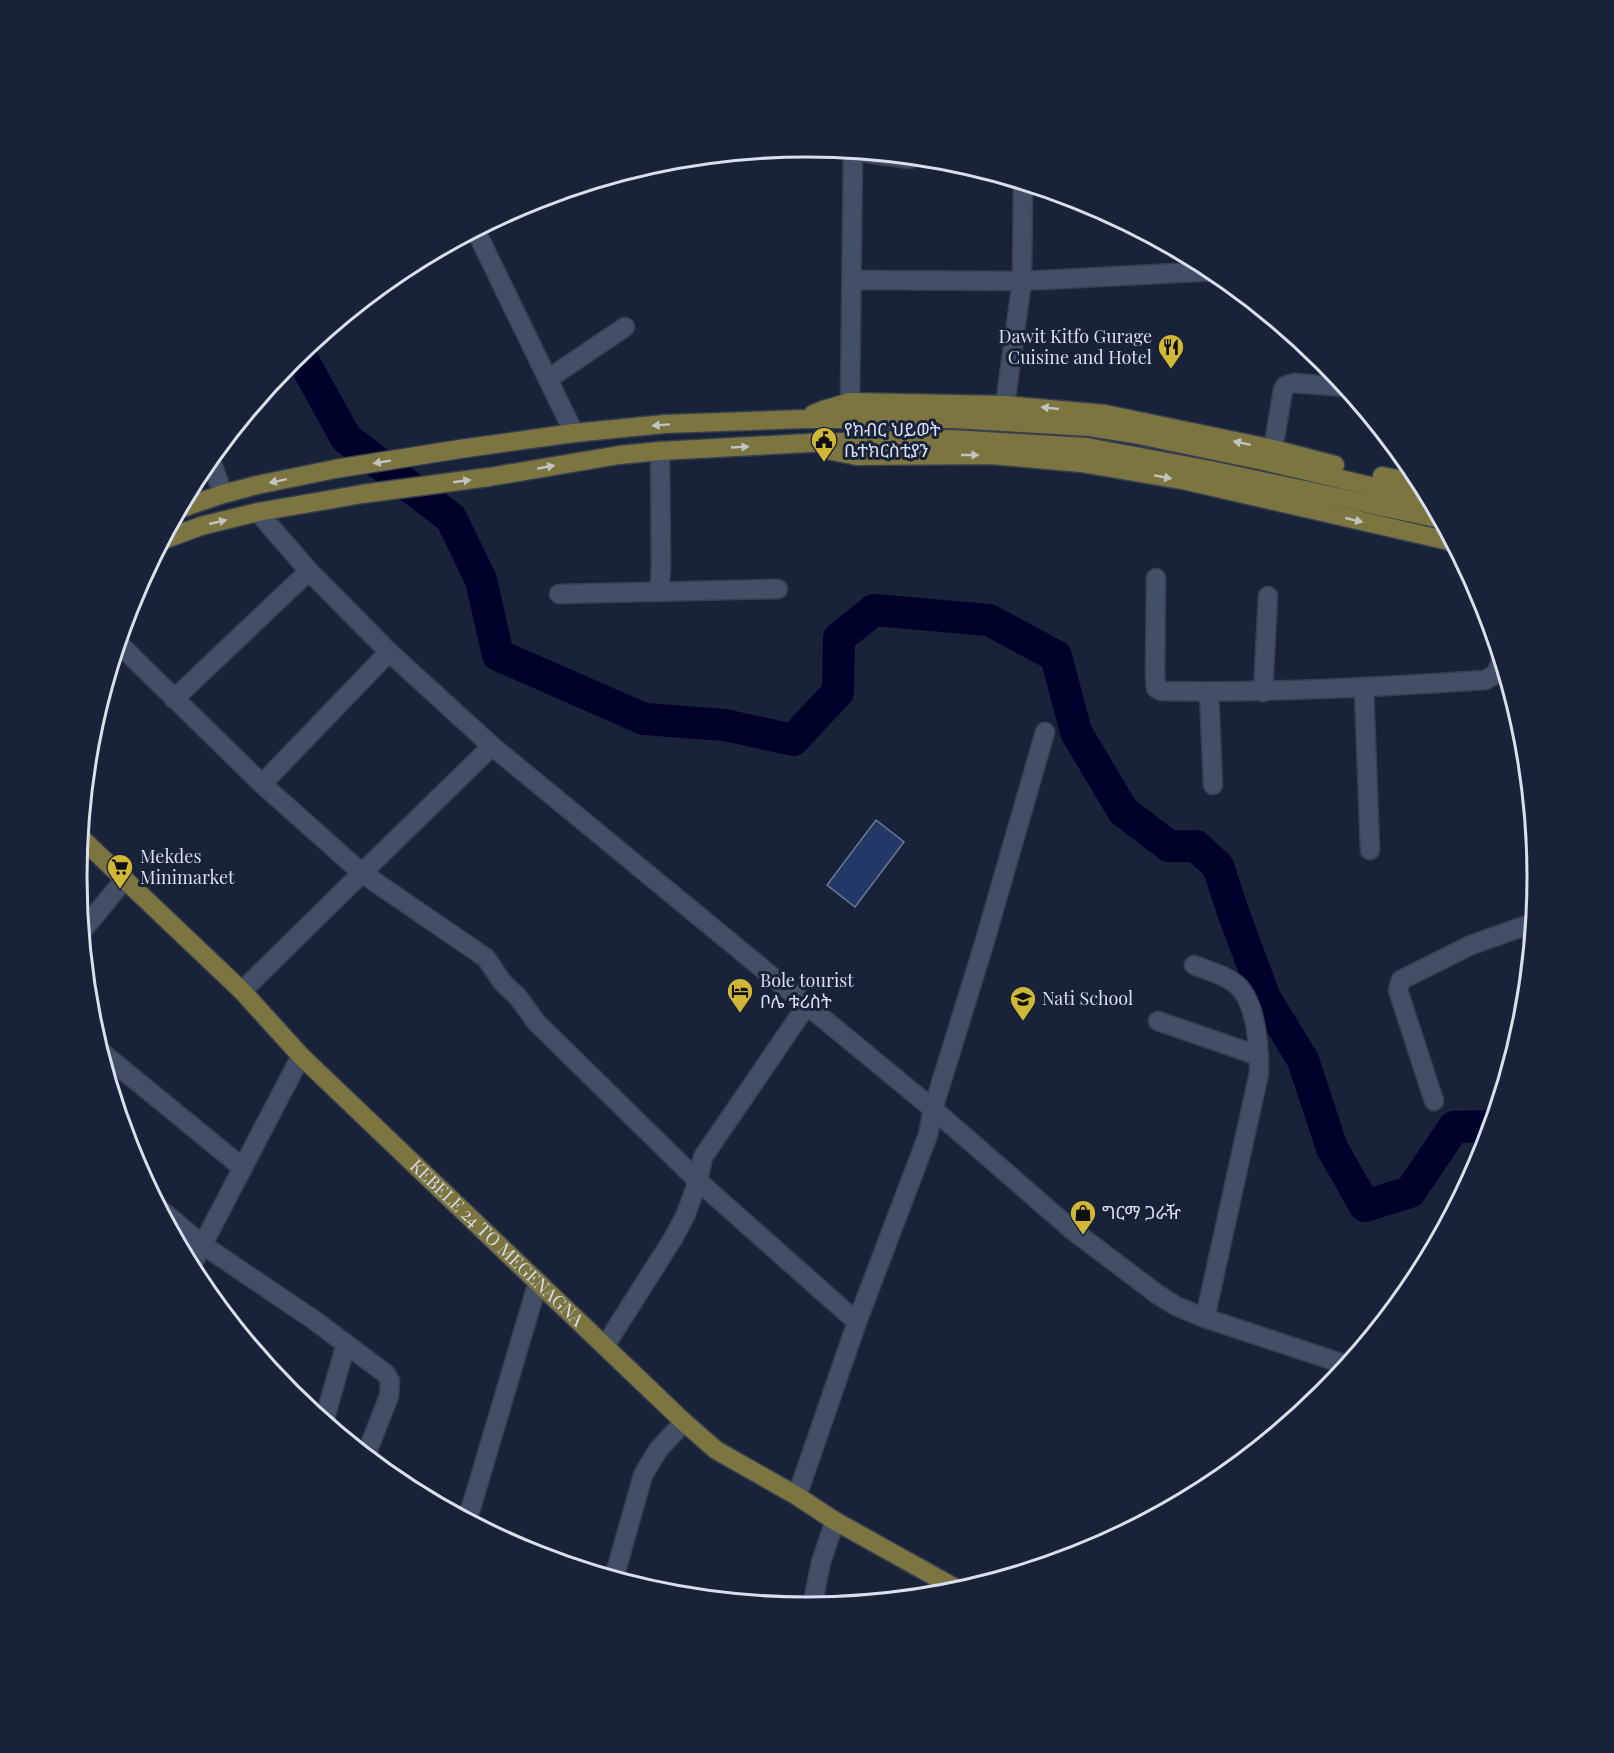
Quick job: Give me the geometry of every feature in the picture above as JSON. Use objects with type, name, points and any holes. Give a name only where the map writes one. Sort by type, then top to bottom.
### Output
[{"type":"main road","points":[[803,419],[850,402],[1005,405],[1105,414],[1273,449],[1409,481]]},
{"type":"main road","points":[[190,505],[223,494],[335,469],[460,449],[664,424],[803,419],[952,419],[1090,427],[1268,462],[1419,498]]},
{"type":"main road","points":[[172,537],[201,526],[258,512],[362,494],[489,477],[570,462],[660,451],[808,443],[951,439],[1087,447],[1209,470],[1432,517]]},
{"type":"main road","points":[[808,443],[826,450],[857,456],[991,455],[1081,463],[1186,482],[1444,540]]},
{"type":"main road","points":[[423,455],[429,485]]},
{"type":"main road","name":"KEBELE 24 TO MEGENAGNA","points":[[88,845],[242,991],[301,1056],[716,1450],[797,1496],[835,1521],[947,1583]]},
{"type":"street","points":[[850,402],[853,158]]},
{"type":"street","points":[[1005,405],[1022,280],[1023,190]]},
{"type":"street","points":[[479,236],[574,434]]},
{"type":"street","points":[[852,280],[1022,280],[1194,270]]},
{"type":"street","points":[[548,379],[625,327]]},
{"type":"street","points":[[1273,449],[1282,390],[1285,386],[1294,382],[1333,386]]},
{"type":"street","points":[[659,592],[661,569],[660,451]]},
{"type":"street","points":[[214,468],[223,494]]},
{"type":"street","points":[[258,512],[309,571],[389,652],[492,746],[933,1109],[1071,1229],[1176,1306],[1205,1318],[1338,1362]]},
{"type":"street","points":[[174,699],[309,571]]},
{"type":"street","points":[[1156,578],[1155,674],[1156,688],[1161,692],[1263,692],[1364,688],[1485,680],[1497,672]]},
{"type":"street","points":[[559,594],[778,589]]},
{"type":"street","points":[[1263,692],[1268,596]]},
{"type":"street","points":[[124,649],[262,784],[362,873],[486,958],[502,982],[518,997],[536,1022],[698,1181],[857,1322]]},
{"type":"street","points":[[262,784],[389,652]]},
{"type":"street","points":[[1364,688],[1370,850]]},
{"type":"street","points":[[1209,692],[1213,784]]},
{"type":"street","points":[[797,1496],[857,1322],[928,1135],[933,1109],[984,944],[1045,732]]},
{"type":"street","points":[[242,991],[492,746]]},
{"type":"street","points":[[89,922],[125,879]]},
{"type":"street","points":[[1434,1101],[1398,990],[1401,980],[1471,945],[1525,926]]},
{"type":"street","points":[[1194,965],[1233,982],[1243,993],[1254,1017],[1259,1056],[1259,1073],[1205,1318]]},
{"type":"street","points":[[605,1346],[674,1237],[686,1214],[698,1181],[703,1157],[807,1005]]},
{"type":"street","points":[[1158,1021],[1259,1056]]},
{"type":"street","points":[[196,1258],[301,1056]]},
{"type":"street","points":[[111,1060],[243,1168]]},
{"type":"street","points":[[175,1222],[203,1245],[314,1320],[386,1374],[390,1381],[388,1396],[369,1448]]},
{"type":"street","points":[[469,1511],[538,1282]]},
{"type":"street","points":[[326,1413],[346,1344]]},
{"type":"street","points":[[616,1570],[643,1475],[658,1450],[684,1422]]},
{"type":"street","points":[[814,1597],[821,1562],[835,1521]]},
{"type":"building","points":[[876,820],[904,842],[855,907],[827,885]]},
{"type":"waterway","points":[[304,362],[346,438],[451,518],[481,580],[498,655],[644,719],[725,725],[793,740],[838,692],[839,638],[874,610],[989,620],[1056,656],[1076,732],[1123,811],[1169,846],[1196,846],[1218,866],[1265,998],[1303,1060],[1332,1148],[1365,1206],[1410,1192],[1454,1127],[1482,1126]]},
{"type":"place","name":"Dawit Kitfo Gurage Cuisine and Hotel","points":[[1171,370]]},
{"type":"place","name":"የክብር ህይወት ቤተክርስቲያን","points":[[824,463]]},
{"type":"place","name":"Mekdes Minimarket","points":[[120,890]]},
{"type":"place","name":"Bole tourist ቦሌ ቱሪስት","points":[[740,1014]]},
{"type":"place","name":"Nati School","points":[[1023,1022]]},
{"type":"place","name":"ግርማ ጋራዥ","points":[[1083,1236]]}]
